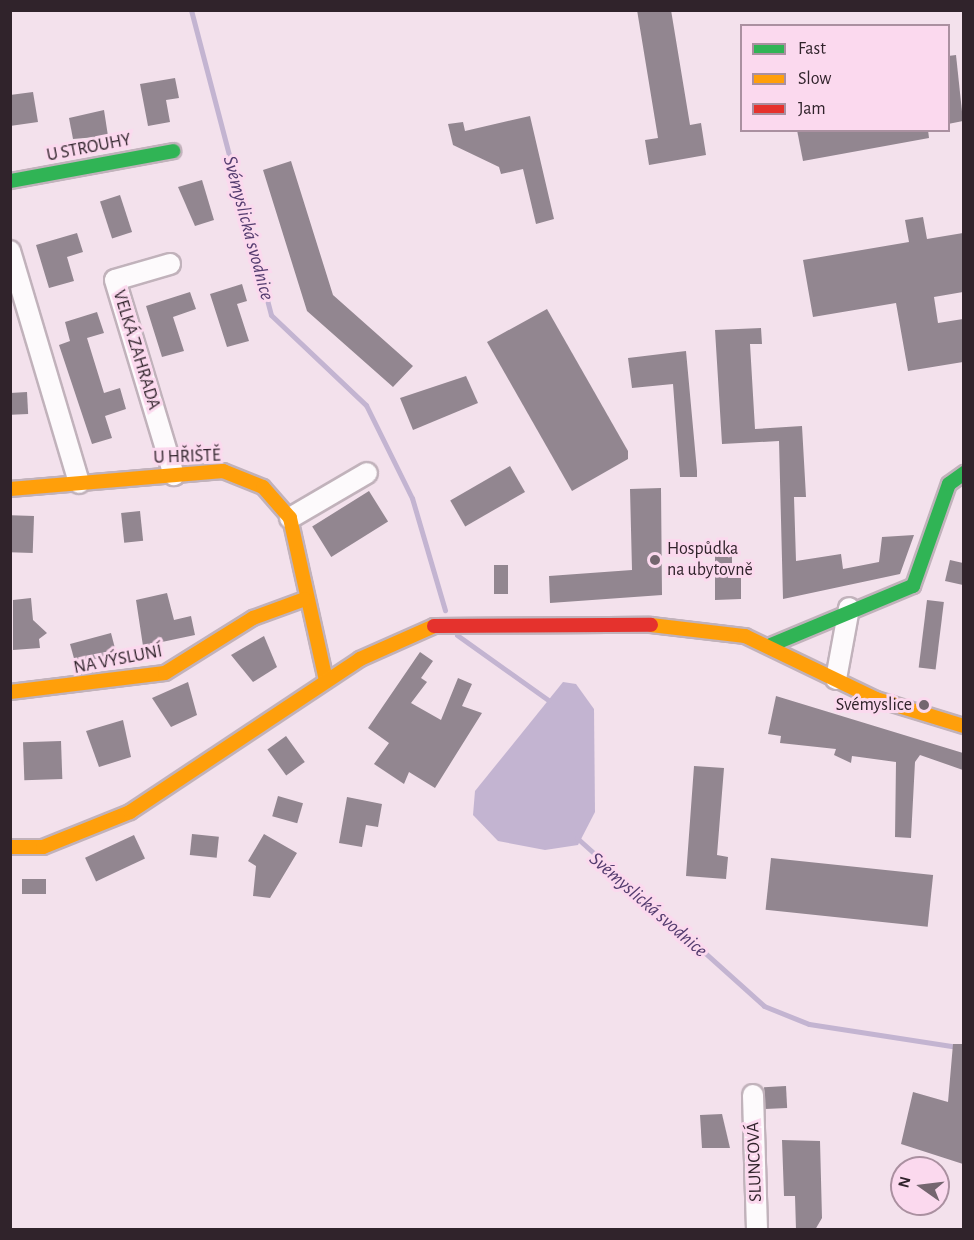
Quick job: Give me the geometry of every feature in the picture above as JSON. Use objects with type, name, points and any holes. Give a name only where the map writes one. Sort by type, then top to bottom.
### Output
[{"type":"street","name":"U STROUHY","points":[[10,181],[173,151]]},
{"type":"street","points":[[10,251],[79,483]]},
{"type":"street","name":"VELKÁ ZAHRADA","points":[[170,264],[115,280],[174,475]]},
{"type":"street","name":"U HŘIŠTĚ","points":[[10,489],[223,471],[263,487],[290,518]]},
{"type":"street","points":[[326,681],[305,599],[290,518],[367,473]]},
{"type":"street","points":[[771,645],[849,608],[913,586],[949,484],[963,473]]},
{"type":"street","name":"NA VÝSLUNÍ","points":[[10,692],[165,673],[254,618],[305,599]]},
{"type":"street","points":[[836,679],[849,608]]},
{"type":"street","points":[[10,847],[43,847],[157,798],[326,681],[410,632],[448,622],[701,627],[771,645],[893,706],[963,726]]},
{"type":"street","name":"SLUNCOVÁ","points":[[753,1095],[757,1230]]},
{"type":"shaded area","points":[[563,682],[576,684],[594,709],[595,812],[578,845],[545,850],[498,841],[473,815],[475,791]]},
{"type":"building","points":[[637,10],[671,10],[690,125],[701,123],[706,155],[649,165],[645,140],[658,138]]},
{"type":"building","points":[[956,55],[963,121],[950,124],[950,56]]},
{"type":"building","points":[[175,78],[179,98],[166,100],[170,122],[148,126],[140,84]]},
{"type":"building","points":[[33,92],[38,122],[10,126],[10,95]]},
{"type":"building","points":[[104,110],[108,136],[73,139],[69,118]]},
{"type":"building","points":[[530,116],[554,219],[536,224],[523,169],[501,174],[499,167],[453,145],[448,124],[463,122],[465,131]]},
{"type":"building","points":[[797,132],[928,132],[929,138],[803,161]]},
{"type":"building","points":[[291,161],[333,295],[413,366],[393,387],[307,311],[263,170]]},
{"type":"building","points":[[202,180],[214,220],[195,226],[178,187]]},
{"type":"building","points":[[120,195],[132,232],[112,239],[100,201]]},
{"type":"building","points":[[923,217],[927,239],[963,233],[963,292],[934,297],[938,323],[963,319],[963,362],[908,371],[896,303],[813,317],[803,260],[909,242],[905,220]]},
{"type":"building","points":[[77,233],[83,252],[67,257],[74,281],[49,288],[36,245]]},
{"type":"building","points":[[242,284],[247,301],[237,304],[249,341],[227,347],[210,294]]},
{"type":"building","points":[[190,292],[196,309],[173,317],[184,351],[162,357],[146,306]]},
{"type":"building","points":[[547,309],[628,451],[628,459],[572,491],[487,342]]},
{"type":"building","points":[[97,312],[104,333],[87,338],[104,393],[120,388],[126,409],[105,416],[112,438],[92,444],[59,345],[70,341],[65,322]]},
{"type":"building","points":[[761,328],[762,344],[750,344],[755,429],[802,426],[806,497],[794,497],[796,561],[841,554],[843,569],[879,562],[882,537],[914,535],[900,574],[783,599],[779,441],[722,444],[715,330]]},
{"type":"building","points":[[686,351],[697,477],[680,477],[673,384],[632,388],[628,358]]},
{"type":"building","points":[[466,376],[478,403],[413,430],[400,398]]},
{"type":"building","points":[[27,392],[28,414],[11,415],[10,393]]},
{"type":"building","points":[[510,466],[525,492],[465,526],[450,500]]},
{"type":"building","points":[[661,488],[662,595],[550,603],[549,576],[632,570],[630,489]]},
{"type":"building","points":[[369,491],[388,522],[331,557],[312,527]]},
{"type":"building","points":[[140,511],[143,541],[124,543],[121,513]]},
{"type":"building","points":[[11,515],[34,516],[33,553],[10,552]]},
{"type":"building","points":[[715,552],[732,552],[732,573],[741,573],[741,599],[715,600]]},
{"type":"building","points":[[950,560],[963,563],[963,585],[945,581]]},
{"type":"building","points":[[494,565],[508,565],[508,594],[494,594]]},
{"type":"building","points":[[167,593],[174,620],[191,616],[195,635],[143,646],[136,600]]},
{"type":"building","points":[[31,598],[33,620],[47,633],[39,639],[40,648],[13,650],[13,600]]},
{"type":"building","points":[[927,600],[944,602],[936,670],[919,667]]},
{"type":"building","points":[[111,633],[117,656],[75,662],[70,644]]},
{"type":"building","points":[[264,636],[277,667],[253,682],[231,655]]},
{"type":"building","points":[[420,652],[433,661],[421,678],[427,682],[411,703],[441,720],[458,678],[472,684],[462,706],[482,713],[435,788],[409,772],[404,784],[374,764],[389,743],[368,728]]},
{"type":"building","points":[[188,682],[197,715],[171,727],[152,698]]},
{"type":"building","points":[[776,696],[963,753],[963,770],[920,755],[915,762],[911,838],[895,837],[896,762],[852,756],[851,763],[834,755],[836,749],[780,743],[781,736],[768,734]]},
{"type":"building","points":[[123,720],[131,757],[99,767],[86,731]]},
{"type":"building","points":[[286,736],[305,762],[286,775],[267,750]]},
{"type":"building","points":[[61,741],[62,779],[24,780],[23,742]]},
{"type":"building","points":[[694,766],[724,768],[717,855],[728,857],[726,879],[686,876]]},
{"type":"building","points":[[278,796],[303,803],[297,823],[272,816]]},
{"type":"building","points":[[347,797],[382,804],[378,827],[366,825],[362,847],[339,843]]},
{"type":"building","points":[[192,834],[219,837],[217,858],[190,855]]},
{"type":"building","points":[[264,834],[297,853],[270,898],[253,896],[256,866],[248,861]]},
{"type":"building","points":[[134,835],[145,859],[96,881],[85,858]]},
{"type":"building","points":[[771,858],[933,875],[928,927],[766,910]]},
{"type":"building","points":[[22,879],[46,879],[46,894],[22,894]]},
{"type":"building","points":[[953,1044],[963,1044],[963,1164],[950,1160],[950,1156],[938,1156],[901,1144],[913,1092],[948,1102]]},
{"type":"building","points":[[786,1086],[787,1108],[765,1109],[764,1087]]},
{"type":"building","points":[[722,1114],[730,1148],[702,1148],[700,1115]]},
{"type":"building","points":[[782,1140],[820,1141],[822,1218],[815,1230],[796,1230],[795,1196],[784,1196]]},
{"type":"waterway","name":"Svémyslická svodnice","points":[[191,10],[271,315],[366,405],[412,498],[445,610]]},
{"type":"waterway","name":"Svémyslická svodnice","points":[[457,635],[548,700]]},
{"type":"waterway","name":"Svémyslická svodnice","points":[[577,838],[764,1006],[809,1024],[964,1048]]},
{"type":"traffic: fast","points":[[10,181],[173,151]]},
{"type":"traffic: fast","points":[[771,645],[913,586],[949,484],[964,473]]},
{"type":"traffic: slow","points":[[10,489],[223,471],[263,487],[290,518],[326,681]]},
{"type":"traffic: slow","points":[[10,692],[165,673],[253,618],[305,599]]},
{"type":"traffic: slow","points":[[651,625],[745,636],[876,699],[964,726]]},
{"type":"traffic: slow","points":[[10,847],[43,847],[130,812],[360,659],[434,626]]},
{"type":"traffic: jam","points":[[434,626],[651,625]]},
{"type":"place","name":"Hospůdka na ubytovně","points":[[655,560]]},
{"type":"place","name":"Svémyslice","points":[[924,705]]}]
